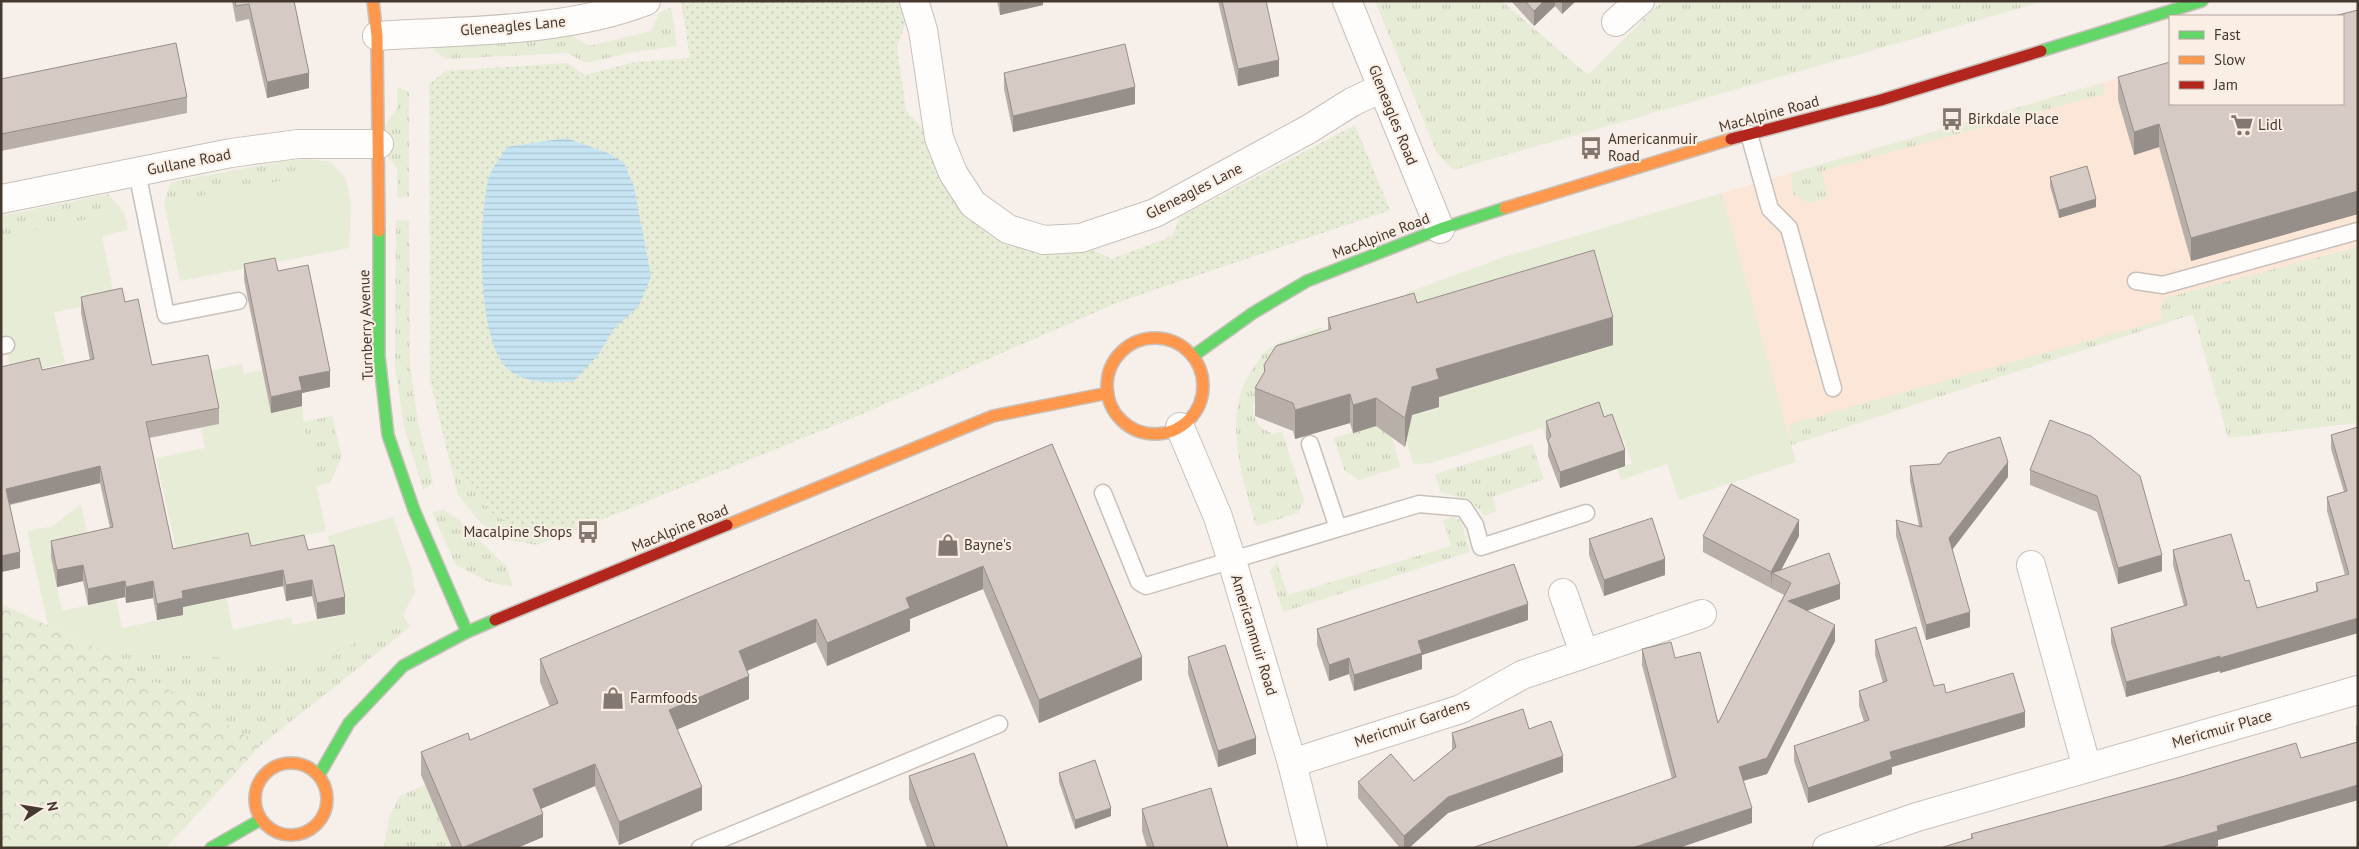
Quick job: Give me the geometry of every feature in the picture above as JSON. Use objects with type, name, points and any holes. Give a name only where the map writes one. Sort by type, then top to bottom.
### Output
[{"type":"street","name":"Turnberry Avenue","points":[[373,1],[377,36],[379,144],[379,356],[388,434],[414,510],[467,632]]},
{"type":"street","name":"Gleneagles Lane","points":[[377,36],[557,24],[630,7],[646,1]]},
{"type":"street","name":"Gleneagles Lane","points":[[914,1],[923,30],[939,138],[953,173],[973,204],[1008,229],[1044,240],[1081,238],[1155,213],[1309,129],[1352,102],[1382,88]]},
{"type":"street","name":"Gleneagles Road","points":[[1347,1],[1440,229]]},
{"type":"street","points":[[1616,22],[1640,1]]},
{"type":"street","name":"MacAlpine Road","points":[[1193,356],[1254,313],[1307,281],[1440,229],[1547,194],[1749,134],[1881,100],[2202,1]]},
{"type":"street","name":"Gullane Road","points":[[1,199],[230,153],[298,144],[379,144]]},
{"type":"street","points":[[1152,338],[1167,339],[1182,346],[1193,356],[1200,370],[1203,386],[1192,416],[1180,427],[1166,432],[1150,433],[1135,429],[1122,420],[1112,408],[1108,393],[1108,377],[1113,362],[1123,350],[1136,341],[1152,338]]},
{"type":"street","name":"MacAlpine Road","points":[[319,776],[349,723],[403,666],[467,632],[993,416],[1108,393]]},
{"type":"street","name":"Americanmuir Road","points":[[1180,427],[1218,517],[1232,561],[1292,763],[1313,848]]},
{"type":"street","points":[[2032,565],[2087,768]]},
{"type":"street","points":[[1563,593],[1584,654]]},
{"type":"street","name":"Mericmuir Gardens","points":[[1292,763],[1461,709],[1522,675],[1702,614]]},
{"type":"street","name":"Mericmuir Place","points":[[1827,848],[1917,818],[2358,690]]},
{"type":"street","points":[[285,763],[297,763],[309,768],[319,776],[325,786],[326,812],[312,835],[285,836],[273,831],[260,820],[256,809],[255,796],[257,784],[265,773],[285,763]]},
{"type":"street","points":[[211,848],[260,820]]},
{"type":"lane","points":[[1749,134],[1770,209],[1789,228],[1833,388]]},
{"type":"lane","points":[[137,172],[166,315],[238,301]]},
{"type":"lane","points":[[2136,281],[2163,285],[2358,231]]},
{"type":"lane","points":[[1310,444],[1338,528]]},
{"type":"lane","points":[[1103,493],[1139,582],[1142,585],[1151,586],[1419,504],[1464,508],[1475,525],[1481,547],[1586,513]]},
{"type":"lane","points":[[700,848],[1000,724]]},
{"type":"shaded area","points":[[2358,9],[2358,265],[2193,314],[1791,445],[1722,193],[2169,63],[2169,105],[2344,105],[2344,15],[2336,15]]},
{"type":"green space","points":[[899,1],[906,22],[897,47],[906,111],[923,129],[949,193],[982,230],[1030,252],[1093,250],[1112,259],[1172,236],[1180,217],[1355,125],[1390,210],[1119,302],[853,418],[601,520],[545,528],[512,525],[492,513],[449,459],[430,380],[429,84],[446,71],[567,63],[585,75],[636,62],[690,58],[681,2]]},
{"type":"green space","points":[[1375,1],[1502,1],[1588,75],[1657,6],[1665,1],[2045,1],[1453,170],[1437,153]]},
{"type":"green space","points":[[671,7],[677,46],[634,52],[586,63],[567,53],[445,59],[430,46],[517,35],[573,36],[589,46],[651,31],[659,13]]},
{"type":"green space","points":[[2103,83],[2105,94],[1822,171],[1828,197],[1809,203],[1793,194],[1791,173]]},
{"type":"green space","points":[[397,87],[409,92],[409,197],[397,198],[397,167],[383,152],[383,128],[397,108]]},
{"type":"green space","points":[[308,159],[292,179],[164,203],[171,182],[285,161]]},
{"type":"green space","points":[[308,159],[331,162],[346,179],[351,204],[349,248],[180,281],[164,203],[292,179]]},
{"type":"green space","points":[[1722,193],[1796,462],[1679,500],[1667,464],[1621,480],[1617,468],[1632,463],[1624,440],[1616,443],[1599,418],[1546,438],[1542,428],[1431,463],[1413,464],[1405,435],[1407,417],[1439,408],[1436,398],[1613,345],[1417,331],[1406,293],[1504,257]]},
{"type":"green space","points":[[108,194],[124,212],[1,237],[1,216]]},
{"type":"green space","points":[[124,212],[128,230],[102,236],[115,301],[54,312],[65,363],[12,375],[1,324],[1,237]]},
{"type":"green space","points":[[396,220],[409,221],[410,365],[418,422],[433,483],[423,490],[404,427],[395,367]]},
{"type":"green space","points":[[2358,247],[2358,423],[2228,438],[2193,314],[1791,445],[1790,424],[2162,320],[2160,309],[2165,298]]},
{"type":"green space","points":[[1321,327],[1331,357],[1264,395],[1253,404],[1255,419],[1260,426],[1273,434],[1282,431],[1304,500],[1298,513],[1256,526],[1240,466],[1237,445],[1236,424],[1238,404],[1244,385],[1260,358],[1268,349]]},
{"type":"green space","points":[[242,364],[244,374],[263,370],[302,406],[304,427],[326,531],[243,547],[218,555],[233,630],[291,617],[293,625],[345,614],[328,536],[393,517],[411,568],[415,592],[403,615],[322,662],[106,652],[48,625],[27,531],[53,526],[81,504],[90,548],[51,557],[62,611],[116,599],[122,628],[183,615],[184,585],[156,458],[205,448],[201,427],[208,371]]},
{"type":"green space","points":[[332,416],[342,457],[330,483],[316,486],[303,422]]},
{"type":"green space","points":[[1383,424],[1392,437],[1400,467],[1359,480],[1344,470],[1334,438]]},
{"type":"green space","points":[[1532,444],[1544,479],[1492,497],[1497,511],[1485,516],[1469,499],[1441,493],[1435,474]]},
{"type":"green space","points":[[449,459],[492,513],[545,528],[601,520],[537,545],[504,539],[481,523],[458,495]]},
{"type":"green space","points":[[444,510],[459,520],[507,567],[513,587],[489,582],[456,565],[432,512]]},
{"type":"green space","points":[[1453,517],[1461,521],[1470,552],[1283,612],[1270,571],[1277,562],[1288,595],[1451,546],[1443,520]]},
{"type":"green space","points":[[1,604],[106,652],[261,745],[166,848],[1,848]]},
{"type":"green space","points":[[403,615],[410,627],[261,745],[106,652],[322,662]]},
{"type":"green space","points":[[425,785],[452,848],[384,848],[389,817],[400,796]]},
{"type":"water","points":[[566,138],[608,153],[624,163],[634,187],[651,276],[639,306],[614,329],[598,355],[573,382],[547,382],[530,380],[514,373],[507,368],[497,353],[490,332],[485,306],[482,278],[483,223],[488,181],[491,172],[507,147]]},
{"type":"building","points":[[235,1],[294,1],[309,73],[267,82],[249,4],[236,6]]},
{"type":"building","points":[[1222,1],[1266,1],[1279,60],[1238,69]]},
{"type":"building","points":[[1525,1],[1544,1],[1534,11]]},
{"type":"building","name":"Lidl","points":[[2358,10],[2358,191],[2191,238],[2159,124],[2134,132],[2118,77],[2169,62],[2169,105],[2344,105],[2344,15],[2338,15]]},
{"type":"building","points":[[176,43],[187,97],[1,134],[1,79]]},
{"type":"building","points":[[1125,44],[1135,87],[1013,116],[1004,73]]},
{"type":"building","points":[[2087,166],[2096,199],[2059,210],[2050,177]]},
{"type":"building","points":[[1594,250],[1613,317],[1436,369],[1439,379],[1412,387],[1405,418],[1376,398],[1353,405],[1350,394],[1295,410],[1293,403],[1255,388],[1265,371],[1264,365],[1276,346],[1331,329],[1328,318],[1414,293],[1417,303]]},
{"type":"building","points":[[275,258],[278,271],[308,265],[330,371],[299,377],[302,390],[271,397],[244,264]]},
{"type":"building","points":[[122,288],[125,302],[138,299],[152,365],[208,355],[219,408],[146,422],[173,549],[248,533],[251,546],[304,535],[308,550],[334,545],[345,597],[317,603],[312,580],[286,585],[283,570],[182,591],[183,598],[157,604],[153,581],[126,587],[125,581],[88,589],[83,565],[57,570],[51,541],[113,527],[100,466],[6,489],[20,552],[1,556],[1,367],[39,358],[42,370],[94,359],[81,297]]},
{"type":"building","points":[[1599,402],[1604,417],[1612,414],[1625,450],[1560,472],[1548,440],[1551,436],[1546,421]]},
{"type":"building","points":[[2050,420],[2091,436],[2140,476],[2162,555],[2118,568],[2097,496],[2030,470]]},
{"type":"building","points":[[2358,427],[2358,618],[2220,658],[2220,656],[2126,682],[2111,628],[2187,605],[2173,550],[2231,534],[2245,581],[2249,580],[2257,608],[2318,591],[2316,583],[2349,574],[2327,497],[2347,491],[2331,435]]},
{"type":"building","points":[[2000,437],[2008,462],[1949,538],[1970,612],[1926,625],[1896,520],[1922,527],[1910,466],[1940,464],[1948,453]]},
{"type":"building","points":[[1052,444],[1142,657],[1039,700],[983,566],[906,598],[910,608],[827,643],[816,619],[739,651],[749,676],[669,710],[702,787],[619,822],[595,764],[533,789],[543,814],[462,848],[421,752],[468,733],[470,740],[558,703],[540,659]]},
{"type":"building","points":[[1731,484],[1799,520],[1771,572],[1703,536]]},
{"type":"building","points":[[1652,518],[1665,559],[1604,580],[1589,539]]},
{"type":"building","points":[[1829,553],[1840,584],[1788,601],[1835,625],[1767,758],[1739,767],[1752,808],[1632,848],[1472,848],[1676,777],[1642,649],[1671,642],[1675,658],[1700,652],[1718,723],[1791,583],[1772,573]]},
{"type":"building","points":[[1514,564],[1528,604],[1418,641],[1422,653],[1354,675],[1349,658],[1329,665],[1317,629]]},
{"type":"building","points":[[1916,627],[1934,686],[1944,684],[1946,693],[2013,673],[2025,712],[1890,752],[1892,759],[1808,788],[1794,746],[1869,720],[1859,691],[1887,681],[1875,640]]},
{"type":"building","points":[[1225,645],[1256,738],[1218,751],[1188,657]]},
{"type":"building","points":[[1523,709],[1529,729],[1551,721],[1563,756],[1448,797],[1404,836],[1358,782],[1391,754],[1414,781],[1456,747],[1452,733]]},
{"type":"building","points":[[2358,742],[2358,785],[2217,826],[2218,831],[2158,848],[1940,848],[1973,838],[1971,834],[2178,778],[2296,743],[2301,758]]},
{"type":"building","points":[[974,753],[1008,848],[935,848],[909,776]]},
{"type":"building","points":[[1095,760],[1111,808],[1075,820],[1059,773]]},
{"type":"building","points":[[1211,788],[1228,848],[1154,848],[1142,809]]},
{"type":"traffic: fast","points":[[2041,51],[2202,1]]},
{"type":"traffic: fast","points":[[1193,356],[1253,313],[1307,281],[1440,229],[1505,208]]},
{"type":"traffic: fast","points":[[379,231],[379,356],[388,435],[414,510],[467,632]]},
{"type":"traffic: fast","points":[[319,775],[349,723],[403,666],[467,632],[495,620]]},
{"type":"traffic: fast","points":[[211,848],[260,820]]},
{"type":"traffic: slow","points":[[373,1],[377,36],[379,231]]},
{"type":"traffic: slow","points":[[1505,208],[1731,139]]},
{"type":"traffic: slow","points":[[1155,338],[1173,342],[1189,352],[1199,368],[1203,386],[1199,404],[1189,420],[1173,430],[1155,434],[1137,430],[1121,420],[1111,404],[1107,386],[1111,368],[1121,352],[1137,342],[1155,338]]},
{"type":"traffic: slow","points":[[727,525],[993,416],[1108,393]]},
{"type":"traffic: slow","points":[[298,763],[317,773],[325,785],[327,799],[325,813],[317,825],[305,833],[284,835],[265,825],[257,813],[255,792],[265,773],[277,765],[298,763]]},
{"type":"traffic: jam","points":[[1731,139],[1881,100],[2041,51]]},
{"type":"traffic: jam","points":[[495,620],[727,525]]},
{"type":"place","name":"Birkdale Place","points":[[1952,119]]},
{"type":"place","name":"Lidl","points":[[2242,125]]},
{"type":"place","name":"Americanmuir Road","points":[[1591,148]]},
{"type":"place","name":"Macalpine Shops","points":[[588,532]]},
{"type":"place","name":"Bayne's","points":[[948,545]]},
{"type":"place","name":"Farmfoods","points":[[613,698]]}]
